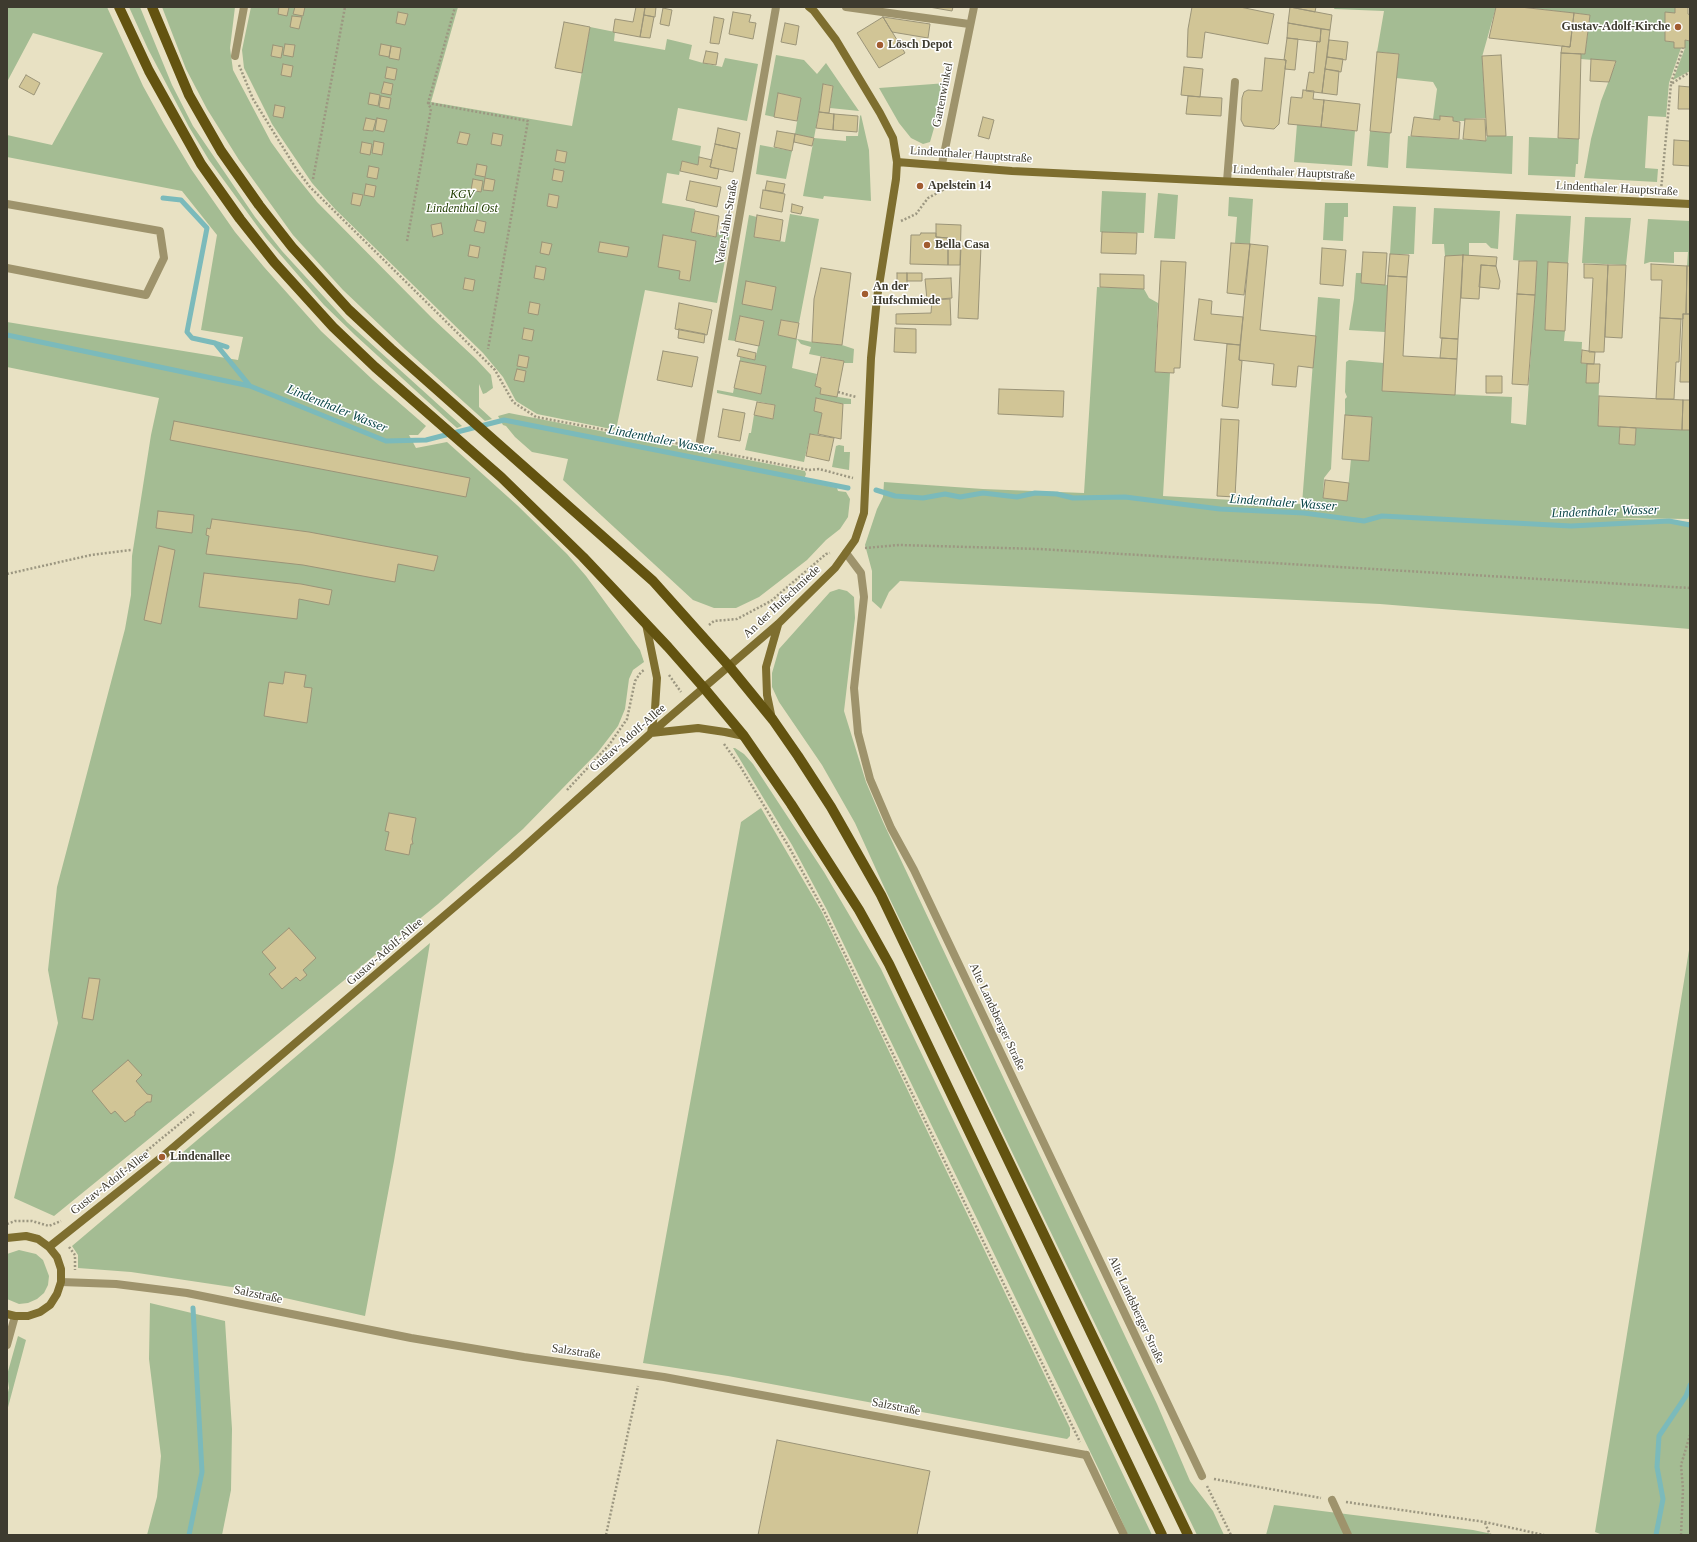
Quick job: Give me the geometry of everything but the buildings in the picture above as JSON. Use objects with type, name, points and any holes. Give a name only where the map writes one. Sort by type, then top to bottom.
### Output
[{"type":"main road","points":[[119,7],[168,106],[201,164],[240,219],[283,274],[333,327],[375,367],[501,477],[577,552],[646,624],[704,688],[744,736],[829,861],[859,910],[889,964],[1162,1535]]},
{"type":"main road","points":[[152,7],[189,95],[221,152],[268,217],[315,274],[350,310],[653,581],[729,666],[772,720],[832,807],[881,895],[1188,1535]]},
{"type":"street","points":[[235,56],[244,7]]},
{"type":"street","name":"Vater-Jahn-Straße","points":[[700,441],[776,7]]},
{"type":"street","name":"An der Hufschmiede","points":[[729,666],[778,624],[825,578],[846,553],[855,540],[861,526],[866,487],[871,358],[877,298],[889,227],[897,162],[893,138],[880,113],[836,40],[814,11],[809,7]]},
{"type":"street","points":[[846,7],[969,24]]},
{"type":"street","name":"Gartenwinkel","points":[[942,164],[969,24],[974,7]]},
{"type":"street","points":[[1227,181],[1235,82]]},
{"type":"street","name":"Lindenthaler Hauptstraße","points":[[897,162],[942,164],[1012,171],[1690,204]]},
{"type":"street","points":[[7,204],[160,231],[164,258],[146,294],[7,268]]},
{"type":"street","name":"Alte Landsberger Straße","points":[[846,553],[861,573],[864,597],[854,688],[858,733],[870,779],[891,828],[914,870],[1202,1476]]},
{"type":"street","points":[[646,624],[655,664],[657,693],[650,733],[698,728],[744,736]]},
{"type":"street","points":[[772,720],[767,695],[766,667],[778,624]]},
{"type":"street","name":"Gustav-Adolf-Allee","points":[[49,1247],[162,1157],[337,1010],[513,857],[650,733],[729,666]]},
{"type":"street","points":[[7,1238],[26,1236],[38,1239],[49,1247],[57,1257],[61,1269],[61,1282],[57,1294],[50,1304],[34,1314],[11,1315],[7,1345]]},
{"type":"street","name":"Salzstraße","points":[[61,1282],[116,1284],[186,1293],[468,1348],[640,1373],[1086,1455]]},
{"type":"street","points":[[1086,1455],[1124,1535]]},
{"type":"street","points":[[1332,1500],[1348,1535]]},
{"type":"path","points":[[313,179],[345,7]]},
{"type":"path","points":[[407,241],[430,109],[428,103],[455,7]]},
{"type":"path","points":[[1660,203],[1671,84],[1683,48]]},
{"type":"path","points":[[235,56],[253,99],[310,187],[495,370],[513,402],[536,417],[671,443]]},
{"type":"path","points":[[1671,84],[1690,72]]},
{"type":"path","points":[[428,103],[528,121],[488,349]]},
{"type":"path","points":[[889,227],[916,214],[928,198],[943,190],[960,166]]},
{"type":"path","points":[[838,392],[856,397]]},
{"type":"path","points":[[713,451],[809,470],[819,469],[866,487]]},
{"type":"path","points":[[846,553],[872,546],[899,545],[1039,549],[1690,588]]},
{"type":"path","points":[[7,574],[91,555],[132,550]]},
{"type":"path","points":[[738,619],[771,601],[826,554]]},
{"type":"path","points":[[564,793],[609,745],[627,719],[633,697],[635,682],[640,672],[655,664],[663,662],[668,673],[688,702]]},
{"type":"path","points":[[712,730],[740,766],[789,847],[824,911],[1086,1455]]},
{"type":"path","points":[[98,1190],[196,1110]]},
{"type":"path","points":[[49,1226],[61,1221],[67,1216]]},
{"type":"path","points":[[61,1237],[75,1256],[75,1271]]},
{"type":"path","points":[[606,1535],[640,1373]]},
{"type":"path","points":[[1681,1535],[1683,1489],[1681,1465],[1690,1435]]},
{"type":"path","points":[[1202,1476],[1234,1483]]},
{"type":"path","points":[[1202,1476],[1231,1535]]},
{"type":"path","points":[[1426,1514],[1485,1522],[1544,1535]]},
{"type":"path","points":[[1485,1522],[1490,1535]]},
{"type":"green space","points":[[7,7],[107,7],[143,86],[164,124],[191,169],[235,232],[321,331],[373,380],[426,426],[418,435],[409,435],[416,448],[447,442],[518,506],[567,554],[586,576],[640,650],[644,662],[633,670],[629,679],[625,709],[618,726],[598,752],[523,829],[438,904],[54,1216],[14,1198],[58,1023],[48,970],[57,887],[125,629],[131,595],[132,556],[151,435],[159,398],[7,367],[7,322],[238,360],[243,337],[201,330],[217,235],[182,191],[7,157],[7,135],[52,145],[103,53],[33,33],[7,82]]},
{"type":"green space","points":[[129,7],[140,7],[172,85],[193,126],[255,217],[282,251],[347,322],[462,426],[457,428],[355,335],[324,305],[266,238],[209,160],[189,127],[148,49]]},
{"type":"green space","points":[[162,7],[235,7],[230,48],[233,70],[271,142],[317,202],[491,375],[493,388],[483,394],[479,384],[479,407],[492,419],[485,421],[405,349],[343,290],[293,235],[239,160],[207,109],[186,69]]},
{"type":"green space","name":"KGV Lindenthal Ost","points":[[251,7],[458,7],[431,102],[572,126],[590,27],[615,32],[614,41],[665,50],[667,39],[692,45],[689,59],[703,63],[722,67],[725,58],[758,64],[747,121],[678,108],[672,140],[701,146],[698,165],[682,161],[679,175],[667,173],[662,203],[695,209],[691,232],[715,237],[716,232],[730,234],[717,303],[645,290],[616,430],[537,414],[516,401],[503,377],[483,353],[335,209],[312,183],[272,124],[244,68],[242,50]],"holes":[[[664,235],[696,241],[689,281],[679,279],[680,271]]]},
{"type":"green space","points":[[1335,7],[1496,7],[1482,57],[1486,118],[1453,121],[1453,117],[1440,116],[1440,120],[1433,119],[1437,89],[1433,82],[1396,78],[1399,54],[1377,52],[1384,11],[1334,9]]},
{"type":"green space","points":[[1520,7],[1675,7],[1675,13],[1665,13],[1665,41],[1674,42],[1674,48],[1681,48],[1669,83],[1666,117],[1648,116],[1645,168],[1658,169],[1657,182],[1584,178],[1591,139],[1601,101],[1616,62],[1581,59],[1581,54],[1585,54],[1590,15]]},
{"type":"green space","points":[[1685,40],[1690,41],[1690,71],[1673,80],[1685,48]]},
{"type":"green space","points":[[776,55],[804,60],[817,74],[826,63],[859,111],[830,108],[833,86],[824,84],[814,138],[795,134],[801,98],[778,93],[774,117],[765,115]]},
{"type":"green space","points":[[947,83],[930,142],[923,144],[911,138],[899,123],[879,88]]},
{"type":"green space","points":[[861,115],[869,150],[871,201],[824,196],[823,199],[803,196],[814,138],[846,141],[846,136],[858,136]]},
{"type":"green space","points":[[1297,124],[1355,131],[1352,166],[1294,162]]},
{"type":"green space","points":[[1370,131],[1390,133],[1388,168],[1367,166]]},
{"type":"green space","points":[[1408,136],[1486,141],[1487,136],[1513,136],[1512,174],[1406,168]]},
{"type":"green space","points":[[1529,137],[1579,139],[1578,164],[1576,164],[1575,177],[1528,175]]},
{"type":"green space","points":[[760,145],[792,151],[786,179],[756,174]]},
{"type":"green space","points":[[1102,191],[1146,193],[1144,233],[1100,232]]},
{"type":"green space","points":[[1158,193],[1178,195],[1175,239],[1154,238]]},
{"type":"green space","points":[[1229,197],[1253,199],[1250,244],[1235,243],[1237,217],[1228,216]]},
{"type":"green space","points":[[1325,203],[1348,203],[1348,217],[1344,217],[1343,241],[1323,240]]},
{"type":"green space","points":[[1393,206],[1416,207],[1414,254],[1390,254]]},
{"type":"green space","points":[[1434,208],[1500,211],[1498,249],[1491,248],[1486,243],[1469,243],[1469,256],[1445,256],[1444,244],[1432,244]]},
{"type":"green space","points":[[790,214],[819,219],[799,323],[781,320],[778,335],[812,342],[842,345],[854,349],[853,363],[844,363],[844,361],[809,354],[811,347],[801,344],[797,339],[792,368],[817,374],[815,386],[821,388],[820,394],[851,399],[851,404],[843,404],[816,398],[814,411],[822,413],[818,435],[810,434],[804,462],[745,450],[749,433],[751,433],[754,415],[773,419],[775,405],[717,393],[717,390],[733,393],[734,388],[761,394],[766,366],[740,361],[740,357],[755,360],[764,321],[740,316],[735,341],[728,340],[749,215],[757,217],[754,237],[785,242]]},
{"type":"green space","points":[[1516,214],[1571,216],[1568,263],[1548,262],[1545,329],[1565,331],[1564,341],[1582,342],[1581,363],[1587,364],[1586,382],[1599,383],[1598,425],[1620,427],[1619,444],[1635,445],[1636,428],[1690,430],[1690,519],[1610,518],[1690,522],[1690,629],[1380,604],[900,581],[889,592],[881,609],[872,601],[872,571],[865,545],[877,509],[883,497],[884,482],[983,489],[1084,493],[1097,287],[1144,289],[1149,298],[1158,303],[1155,372],[1170,373],[1163,496],[1302,504],[1318,297],[1340,299],[1331,469],[1324,478],[1323,498],[1347,500],[1351,459],[1369,461],[1372,417],[1345,415],[1345,399],[1347,397],[1345,392],[1346,362],[1349,360],[1384,363],[1382,391],[1512,397],[1511,423],[1526,425],[1537,262],[1513,260]]},
{"type":"green space","points":[[1585,217],[1631,218],[1626,265],[1582,263]]},
{"type":"green space","points":[[1648,219],[1690,221],[1690,266],[1687,266],[1688,252],[1674,252],[1674,263],[1650,262],[1644,264]]},
{"type":"green space","points":[[1356,273],[1361,273],[1361,283],[1388,285],[1385,332],[1349,330]]},
{"type":"green space","points":[[509,413],[805,471],[806,474],[803,482],[837,488],[838,491],[846,492],[850,499],[848,517],[840,529],[826,540],[807,560],[759,597],[736,608],[714,608],[693,600],[563,480],[568,459],[532,452],[515,437],[506,426],[503,425],[498,416]]},
{"type":"green space","points":[[836,446],[844,446],[844,452],[850,452],[849,470],[832,467]]},
{"type":"green space","points":[[839,589],[847,591],[854,597],[855,618],[844,711],[866,782],[883,822],[1157,1404],[1190,1481],[1213,1511],[1224,1535],[1197,1535],[885,889],[855,823],[822,765],[779,702],[772,687],[772,673],[779,649],[830,592]]},
{"type":"green space","points":[[733,748],[744,754],[753,764],[824,872],[881,969],[1152,1535],[1128,1535],[1100,1472],[827,910],[792,845]]},
{"type":"green space","points":[[761,808],[822,912],[1070,1428],[1070,1436],[1067,1439],[728,1376],[643,1363],[741,822]]},
{"type":"green space","points":[[430,943],[394,1161],[365,1316],[245,1289],[131,1272],[78,1268],[78,1255],[72,1246]]},
{"type":"green space","points":[[1690,944],[1690,1535],[1603,1535],[1595,1532]]},
{"type":"green space","points":[[19,1250],[36,1254],[43,1260],[49,1276],[48,1285],[44,1293],[37,1299],[28,1303],[19,1304],[7,1299],[7,1254]]},
{"type":"green space","points":[[150,1303],[225,1321],[232,1429],[231,1490],[222,1535],[147,1535],[157,1497],[161,1456],[149,1359]]},
{"type":"green space","points":[[18,1336],[26,1340],[7,1411],[7,1396],[9,1388],[7,1375]]},
{"type":"green space","points":[[1274,1505],[1473,1530],[1497,1535],[1266,1535]]},
{"type":"waterway","points":[[163,198],[181,200],[207,228],[187,332],[192,338],[215,343],[250,386]]},
{"type":"waterway","name":"Lindenthaler Wasser","points":[[7,335],[250,386],[386,441],[426,440],[504,420],[848,488]]},
{"type":"waterway","points":[[215,343],[227,347]]},
{"type":"waterway","name":"Lindenthaler Wasser","points":[[876,490],[895,496],[923,498],[945,494],[960,497],[983,493],[1017,497],[1035,493],[1057,494],[1073,498],[1125,497],[1220,509],[1304,513],[1364,521],[1382,516],[1571,526],[1669,521],[1690,525]]},
{"type":"waterway","points":[[189,1535],[202,1472],[193,1308]]},
{"type":"waterway","points":[[1656,1535],[1663,1499],[1657,1467],[1659,1436],[1686,1396],[1690,1385]]},
{"type":"place","name":"Gustav-Adolf-Kirche","points":[[1678,27]]},
{"type":"place","name":"Lösch Depot","points":[[880,45]]},
{"type":"place","name":"Apelstein 14","points":[[920,186]]},
{"type":"place","name":"Bella Casa","points":[[927,245]]},
{"type":"place","name":"An der Hufschmiede","points":[[865,294]]},
{"type":"place","name":"Lindenallee","points":[[162,1157]]}]
